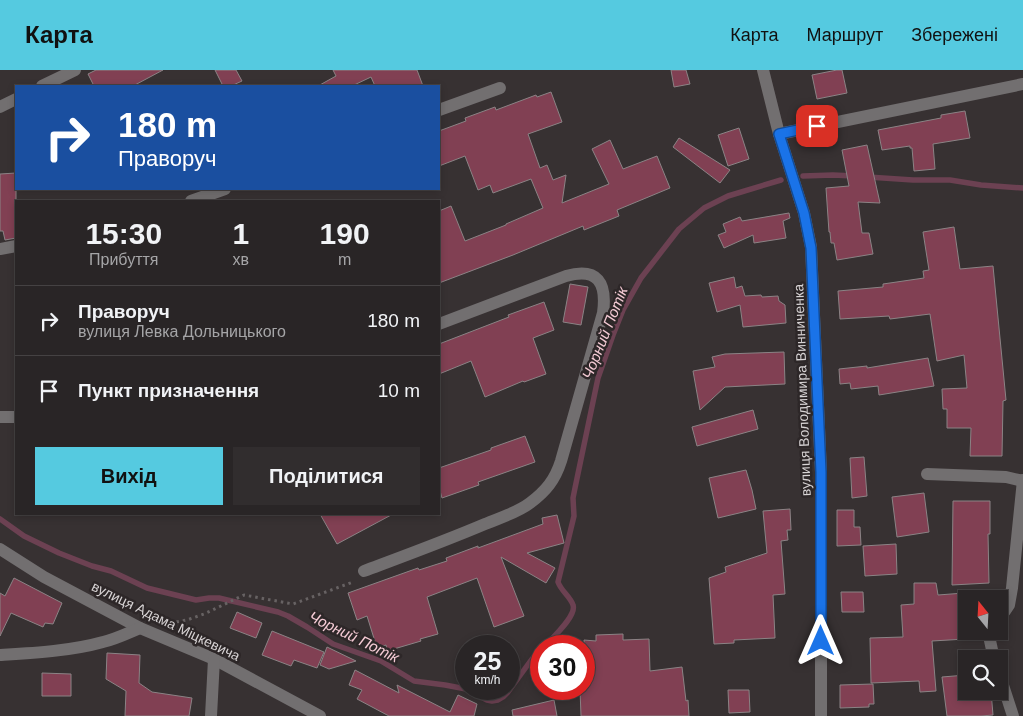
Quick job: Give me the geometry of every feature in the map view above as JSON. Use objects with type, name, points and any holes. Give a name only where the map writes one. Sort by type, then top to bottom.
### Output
[{"type":"street","points":[[44,85],[75,70]]},
{"type":"street","name":"вулиця Володимира Винниченка","points":[[763,70],[779,134],[804,213],[811,248],[821,472],[821,716]]},
{"type":"street","points":[[779,134],[1023,84]]},
{"type":"street","points":[[440,110],[500,88]]},
{"type":"street","points":[[0,107],[15,100]]},
{"type":"street","points":[[193,200],[222,190]]},
{"type":"street","points":[[0,249],[15,246]]},
{"type":"street","points":[[364,571],[449,539],[517,510],[532,501],[552,482],[561,461],[603,313],[604,291],[596,278],[587,273],[576,273],[440,324]]},
{"type":"street","points":[[0,417],[15,418]]},
{"type":"street","points":[[927,474],[1006,477],[1023,480],[1012,588],[1008,606]]},
{"type":"street","name":"вулиця Адама Міцкевича","points":[[0,549],[44,577],[140,628],[214,659],[320,716]]},
{"type":"street","points":[[0,655],[37,652],[105,642],[140,628]]},
{"type":"street","points":[[211,716],[214,659]]},
{"type":"street","points":[[1008,700],[1013,716]]},
{"type":"path","points":[[168,623],[187,620],[204,614],[244,595],[293,604],[358,580],[364,571]]},
{"type":"building","points":[[96,70],[163,70],[135,85],[94,85],[88,74]]},
{"type":"building","points":[[215,70],[236,70],[242,81],[233,85],[222,85]]},
{"type":"building","points":[[333,70],[417,70],[423,85],[375,85],[371,77],[354,85],[320,85],[336,76]]},
{"type":"building","points":[[671,70],[686,70],[690,84],[674,87]]},
{"type":"building","points":[[842,70],[847,93],[817,99],[812,75]]},
{"type":"building","points":[[551,92],[562,122],[528,134],[540,168],[547,165],[553,180],[566,175],[562,203],[609,184],[592,149],[610,140],[623,169],[657,156],[670,188],[617,210],[619,216],[584,230],[583,226],[440,283],[440,211],[451,206],[465,241],[543,208],[531,179],[493,193],[490,185],[478,190],[465,156],[440,166],[440,131],[466,121],[465,118],[495,107],[496,110],[536,95],[537,97]]},
{"type":"building","points":[[965,111],[970,138],[933,144],[935,169],[914,171],[912,148],[910,146],[882,150],[878,130],[941,118],[941,115]]},
{"type":"building","points":[[739,128],[749,159],[728,166],[718,135]]},
{"type":"building","points":[[679,138],[730,170],[720,183],[673,147]]},
{"type":"building","points":[[867,145],[880,203],[858,202],[862,233],[869,233],[873,254],[837,260],[834,243],[831,243],[829,232],[826,188],[849,186],[842,150]]},
{"type":"building","points":[[15,173],[15,238],[5,240],[3,231],[0,231],[0,174]]},
{"type":"building","points":[[789,213],[790,218],[783,221],[786,238],[754,243],[753,235],[724,248],[718,235],[726,232],[723,224],[740,217],[742,221]]},
{"type":"building","points":[[954,227],[960,269],[993,266],[1006,400],[1003,401],[1002,456],[970,456],[971,428],[947,428],[947,409],[943,409],[942,389],[967,388],[964,355],[937,361],[930,314],[890,319],[889,316],[840,319],[838,291],[883,287],[883,284],[924,278],[923,271],[929,270],[923,232]]},
{"type":"building","points":[[734,277],[736,288],[742,286],[745,296],[778,296],[779,301],[785,305],[786,323],[743,327],[740,305],[717,312],[709,283]]},
{"type":"building","points":[[570,284],[588,287],[581,325],[563,322]]},
{"type":"building","points":[[544,302],[554,330],[533,338],[546,374],[523,381],[485,397],[471,361],[440,374],[440,344],[509,317],[508,315]]},
{"type":"building","points":[[784,352],[785,384],[725,387],[700,410],[693,371],[715,367],[712,357],[725,354]]},
{"type":"building","points":[[928,358],[934,386],[879,395],[878,386],[851,389],[850,383],[840,384],[839,369],[867,366],[867,368]]},
{"type":"building","points":[[753,410],[758,429],[697,446],[692,427]]},
{"type":"building","points":[[525,436],[535,462],[478,482],[479,485],[442,498],[440,491],[440,468],[491,450],[491,448]]},
{"type":"building","points":[[864,457],[867,496],[852,498],[850,458]]},
{"type":"building","points":[[746,470],[756,509],[718,518],[709,478]]},
{"type":"building","points":[[924,493],[929,532],[897,537],[892,497]]},
{"type":"building","points":[[953,501],[990,501],[990,534],[988,534],[989,583],[952,585]]},
{"type":"building","points":[[790,509],[791,530],[787,530],[788,540],[781,541],[785,594],[773,595],[775,638],[734,640],[734,643],[714,644],[709,578],[726,572],[725,567],[767,553],[763,511]]},
{"type":"building","points":[[837,510],[854,510],[854,527],[860,527],[861,545],[837,546]]},
{"type":"building","points":[[321,515],[391,515],[337,544]]},
{"type":"building","points":[[557,515],[564,543],[527,553],[555,568],[546,583],[501,557],[524,616],[494,627],[477,578],[427,597],[438,634],[420,639],[421,641],[387,651],[386,645],[377,648],[367,616],[357,620],[348,593],[418,568],[419,570],[447,561],[446,558],[543,524],[542,518]]},
{"type":"building","points":[[896,544],[897,574],[865,576],[863,546]]},
{"type":"building","points":[[14,578],[62,603],[53,624],[45,623],[43,627],[11,613],[0,636],[0,593],[5,596]]},
{"type":"building","points":[[914,583],[936,583],[938,595],[958,593],[958,639],[932,641],[936,691],[920,692],[919,681],[871,683],[870,638],[903,637],[901,605],[914,604]]},
{"type":"building","points":[[841,592],[863,592],[864,612],[842,612]]},
{"type":"building","points":[[237,612],[262,623],[256,638],[230,628]]},
{"type":"building","points":[[272,631],[324,652],[317,668],[294,660],[291,666],[262,655]]},
{"type":"building","points":[[623,634],[623,640],[649,639],[650,671],[682,667],[689,716],[581,716],[580,700],[595,700],[596,635]]},
{"type":"building","points":[[327,647],[356,661],[329,669],[320,665]]},
{"type":"building","points":[[107,653],[140,655],[139,683],[152,692],[192,698],[189,716],[125,716],[126,691],[106,679]]},
{"type":"building","points":[[355,670],[399,693],[397,685],[450,712],[456,700],[469,700],[477,704],[474,716],[389,716],[357,699],[362,690],[349,685]]},
{"type":"building","points":[[42,673],[71,674],[71,696],[42,696]]},
{"type":"building","points":[[958,676],[958,700],[992,700],[993,715],[947,716],[942,677]]},
{"type":"building","points":[[873,684],[874,704],[869,704],[869,707],[840,708],[840,685]]},
{"type":"building","points":[[728,690],[749,690],[750,712],[729,713]]},
{"type":"building","points":[[554,700],[557,716],[513,716],[512,710]]},
{"type":"waterway","name":"Чорний Потік","points":[[803,176],[854,176]]},
{"type":"waterway","name":"Чорний Потік","points":[[868,177],[950,180],[981,185],[1023,188]]},
{"type":"waterway","name":"Чорний Потік","points":[[555,635],[568,621],[573,610],[572,602],[558,582],[574,516],[573,498],[598,378],[623,310],[641,278],[679,229],[704,208],[728,196],[781,180]]},
{"type":"waterway","name":"Чорний Потік","points":[[0,519],[24,536],[59,553],[111,571],[147,588],[196,600],[219,598],[278,612],[307,627],[333,644],[381,661],[414,681],[466,689],[492,701],[498,700],[508,692],[530,662]]},
{"type":"route","points":[[817,126],[779,134],[804,213],[811,248],[821,472],[821,641]]}]
